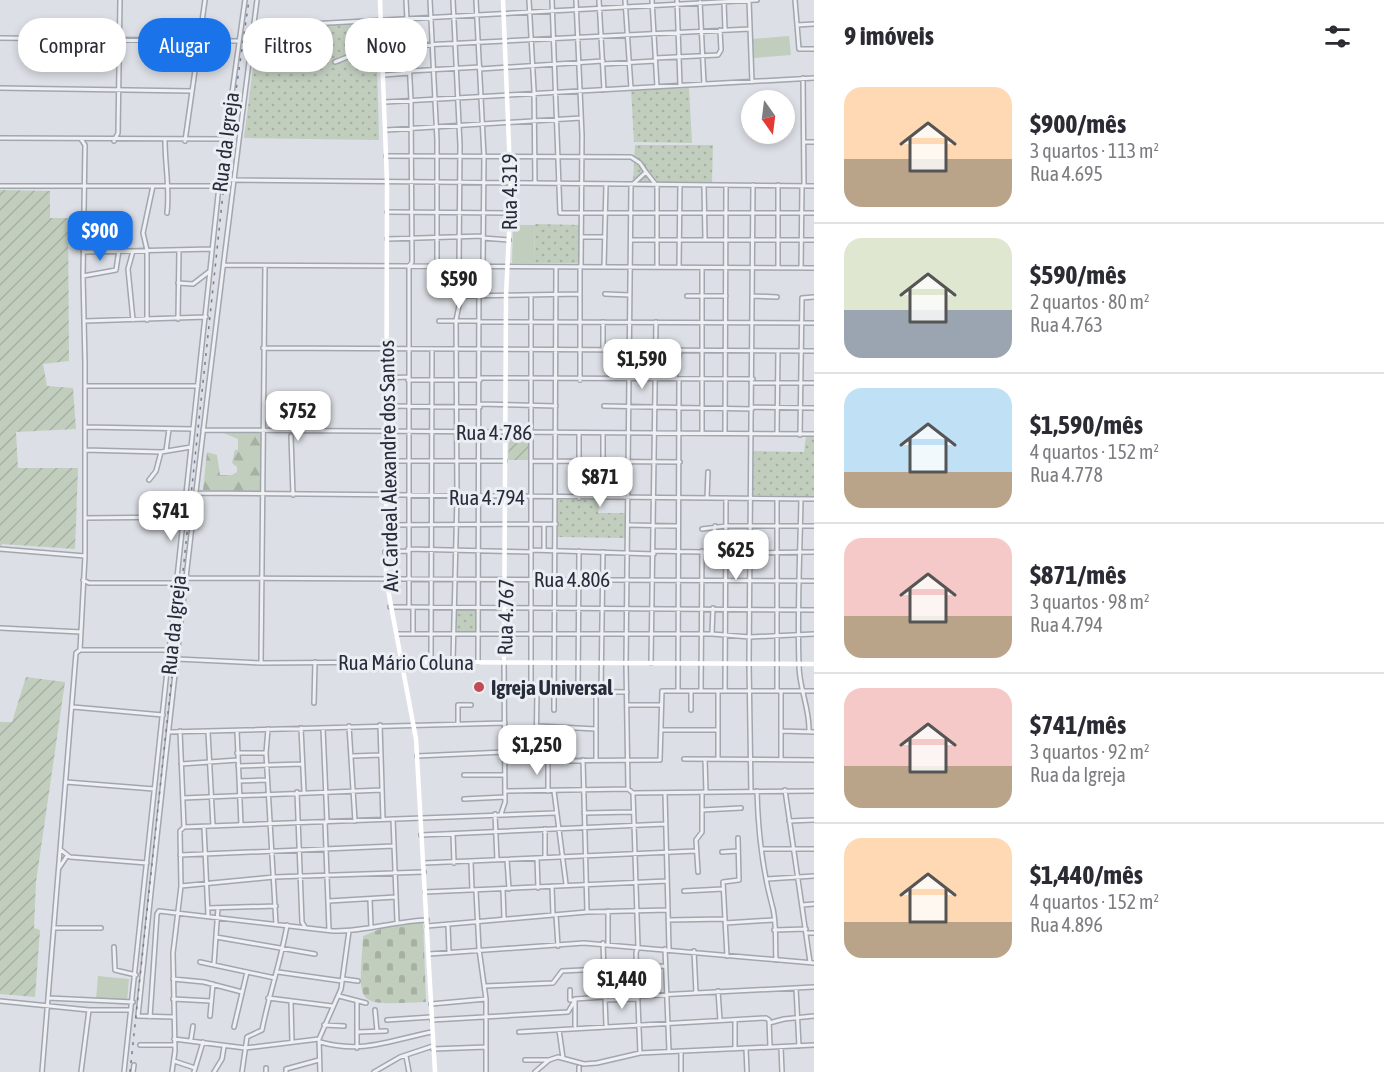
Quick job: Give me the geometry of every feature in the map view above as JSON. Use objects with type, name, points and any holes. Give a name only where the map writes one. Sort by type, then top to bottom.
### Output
[{"type":"main road","name":"Av. Cardeal Alexandre dos Santos","points":[[380,0],[381,18]]},
{"type":"main road","name":"Rua 4.319","points":[[503,0],[510,157],[505,458]]},
{"type":"main road","name":"Av. Cardeal Alexandre dos Santos","points":[[384,72],[387,156],[386,579],[400,662],[414,725],[435,1072]]},
{"type":"main road","name":"Rua 4.767","points":[[504,662],[505,458]]},
{"type":"main road","name":"Rua Mário Coluna","points":[[400,662],[814,664]]},
{"type":"street","points":[[120,0],[120,18]]},
{"type":"street","points":[[202,18],[205,0]]},
{"type":"street","name":"Rua da Igreja","points":[[124,1072],[171,650],[219,184],[245,0]]},
{"type":"street","name":"Rua da Igreja","points":[[255,18],[257,0]]},
{"type":"street","points":[[406,0],[407,18]]},
{"type":"street","points":[[430,0],[437,155],[436,266]]},
{"type":"street","points":[[453,0],[460,156],[461,296],[456,320],[456,632],[453,661]]},
{"type":"street","points":[[477,0],[484,156],[484,213],[479,296],[478,662]]},
{"type":"street","points":[[529,0],[535,120],[535,183]]},
{"type":"street","points":[[552,0],[558,119],[558,212],[814,213]]},
{"type":"street","points":[[576,0],[582,157],[580,380]]},
{"type":"street","points":[[599,0],[604,90]]},
{"type":"street","points":[[625,0],[630,88]]},
{"type":"street","points":[[652,0],[657,87]]},
{"type":"street","points":[[749,0],[752,82]]},
{"type":"street","points":[[419,18],[652,6],[677,2],[757,0]]},
{"type":"street","points":[[795,0],[799,50],[814,49]]},
{"type":"street","points":[[700,1],[704,84]]},
{"type":"street","points":[[722,1],[725,30]]},
{"type":"street","points":[[677,2],[680,85]]},
{"type":"street","points":[[797,24],[814,24]]},
{"type":"street","points":[[427,45],[750,29]]},
{"type":"street","points":[[427,71],[603,62],[629,63],[718,55],[721,51],[720,30]]},
{"type":"street","points":[[0,38],[18,38]]},
{"type":"street","points":[[231,41],[238,41]]},
{"type":"street","points":[[335,62],[345,58]]},
{"type":"street","points":[[114,141],[118,133],[119,72]]},
{"type":"street","points":[[185,141],[195,72]]},
{"type":"street","name":"Rua da Igreja","points":[[150,1017],[138,1016],[202,430],[248,72]]},
{"type":"street","points":[[384,75],[410,72],[413,211],[412,262],[409,266],[408,580],[413,633]]},
{"type":"street","points":[[801,268],[805,142],[803,78]]},
{"type":"street","points":[[385,102],[814,78]]},
{"type":"street","points":[[0,88],[192,91]]},
{"type":"street","points":[[386,130],[581,118]]},
{"type":"street","points":[[118,133],[123,141]]},
{"type":"street","points":[[0,138],[114,141],[225,140]]},
{"type":"street","points":[[81,139],[85,145]]},
{"type":"street","points":[[42,1072],[76,653],[80,650],[85,556],[83,276],[85,145],[87,140]]},
{"type":"street","points":[[165,141],[166,187],[169,196],[167,213]]},
{"type":"street","points":[[805,142],[814,142]]},
{"type":"street","points":[[387,156],[631,157],[640,163],[657,186],[657,267]]},
{"type":"street","points":[[640,1053],[636,967],[638,911],[633,794],[628,789],[626,663],[629,580],[631,186],[646,172]]},
{"type":"street","points":[[232,180],[559,183],[631,186],[814,186]]},
{"type":"street","points":[[0,186],[85,188],[219,184]]},
{"type":"street","points":[[604,267],[606,185]]},
{"type":"street","points":[[680,185],[680,267]]},
{"type":"street","points":[[751,791],[749,663],[753,185]]},
{"type":"street","points":[[778,185],[778,268]]},
{"type":"street","points":[[147,320],[147,250],[143,233],[153,186]]},
{"type":"street","points":[[704,186],[705,238]]},
{"type":"street","points":[[725,433],[726,186]]},
{"type":"street","points":[[387,212],[510,213]]},
{"type":"street","points":[[387,238],[459,236],[509,240]]},
{"type":"street","points":[[582,237],[605,237]]},
{"type":"street","points":[[631,240],[705,238],[752,241],[814,240]]},
{"type":"street","points":[[84,252],[212,249]]},
{"type":"street","points":[[83,276],[116,270],[119,250]]},
{"type":"street","points":[[178,319],[179,250]]},
{"type":"street","points":[[133,251],[128,270],[133,292],[133,320]]},
{"type":"street","points":[[224,265],[814,268]]},
{"type":"street","points":[[261,663],[265,266]]},
{"type":"street","points":[[554,710],[556,267]]},
{"type":"street","points":[[702,268],[704,296],[702,433]]},
{"type":"street","points":[[178,283],[193,284],[210,271]]},
{"type":"street","points":[[461,296],[580,294]]},
{"type":"street","points":[[605,294],[630,295]]},
{"type":"street","points":[[531,295],[531,690]]},
{"type":"street","points":[[687,296],[726,296]]},
{"type":"street","points":[[753,296],[777,297]]},
{"type":"street","points":[[800,435],[802,298],[814,297]]},
{"type":"street","points":[[85,321],[206,317]]},
{"type":"street","points":[[439,321],[814,323]]},
{"type":"street","points":[[603,322],[603,351]]},
{"type":"street","points":[[651,663],[654,609],[656,322]]},
{"type":"street","points":[[263,348],[814,351]]},
{"type":"street","points":[[430,662],[433,496],[432,350]]},
{"type":"street","points":[[678,691],[680,462],[677,378],[680,351]]},
{"type":"street","points":[[777,351],[777,434]]},
{"type":"street","points":[[386,378],[433,381],[677,378],[776,383],[814,382]]},
{"type":"street","points":[[85,386],[198,386]]},
{"type":"street","points":[[386,406],[556,406]]},
{"type":"street","points":[[604,406],[814,408]]},
{"type":"street","points":[[85,428],[193,429]]},
{"type":"street","points":[[149,480],[156,471],[164,452],[169,429]]},
{"type":"street","name":"Rua 4.786","points":[[202,430],[814,434]]},
{"type":"street","points":[[603,433],[603,498]]},
{"type":"street","points":[[579,434],[579,498]]},
{"type":"street","points":[[291,436],[292,495]]},
{"type":"street","points":[[85,450],[164,452],[191,447]]},
{"type":"street","points":[[386,461],[505,458]]},
{"type":"street","points":[[532,461],[680,462]]},
{"type":"street","points":[[707,498],[708,472]]},
{"type":"street","name":"Rua 4.794","points":[[196,493],[263,496],[814,499]]},
{"type":"street","points":[[725,691],[726,498]]},
{"type":"street","points":[[777,499],[775,664],[779,692],[781,760]]},
{"type":"street","points":[[801,499],[798,663],[800,691],[809,711],[809,732]]},
{"type":"street","points":[[85,518],[183,517]]},
{"type":"street","points":[[385,525],[556,524]]},
{"type":"street","points":[[544,525],[544,550]]},
{"type":"street","points":[[629,525],[678,526]]},
{"type":"street","points":[[712,551],[715,526]]},
{"type":"street","points":[[702,529],[715,526],[814,526]]},
{"type":"street","points":[[0,549],[85,556]]},
{"type":"street","points":[[385,552],[408,550],[479,552],[555,550],[629,553],[712,551],[750,554],[814,552]]},
{"type":"street","points":[[578,691],[579,551]]},
{"type":"street","points":[[701,691],[702,551]]},
{"type":"street","points":[[601,691],[603,552]]},
{"type":"street","name":"Rua 4.806","points":[[186,578],[814,581]]},
{"type":"street","points":[[83,580],[89,583],[177,583]]},
{"type":"street","points":[[83,588],[89,583]]},
{"type":"street","points":[[390,607],[814,610]]},
{"type":"street","points":[[712,634],[713,608]]},
{"type":"street","points":[[0,628],[81,632]]},
{"type":"street","points":[[396,634],[431,632],[505,635],[578,633],[628,636],[712,634],[750,637],[814,634]]},
{"type":"street","points":[[80,650],[171,650]]},
{"type":"street","name":"Rua Mário Coluna","points":[[177,659],[261,663],[400,662]]},
{"type":"street","points":[[314,703],[315,662]]},
{"type":"street","name":"Rua 4.767","points":[[501,814],[505,797],[504,662]]},
{"type":"street","points":[[505,690],[627,692]]},
{"type":"street","points":[[536,760],[537,691]]},
{"type":"street","points":[[691,691],[691,710]]},
{"type":"street","points":[[718,691],[718,759]]},
{"type":"street","points":[[505,761],[660,760],[661,692],[814,691]]},
{"type":"street","points":[[596,692],[596,760]]},
{"type":"street","points":[[458,724],[458,705],[471,705]]},
{"type":"street","points":[[627,705],[660,705]]},
{"type":"street","points":[[73,707],[163,715]]},
{"type":"street","points":[[169,732],[505,723]]},
{"type":"street","points":[[380,725],[383,819]]},
{"type":"street","points":[[349,726],[355,821]]},
{"type":"street","points":[[537,726],[596,729]]},
{"type":"street","points":[[323,727],[329,930]]},
{"type":"street","points":[[301,728],[304,791]]},
{"type":"street","points":[[572,728],[572,760]]},
{"type":"street","points":[[268,729],[266,765],[276,924]]},
{"type":"street","points":[[263,730],[266,735]]},
{"type":"street","points":[[661,730],[718,730]]},
{"type":"street","points":[[172,1072],[175,1045],[173,953],[181,886],[180,831],[184,827],[180,731]]},
{"type":"street","points":[[237,731],[241,825]]},
{"type":"street","points":[[781,731],[814,732]]},
{"type":"street","points":[[208,732],[213,826]]},
{"type":"street","points":[[417,756],[505,752]]},
{"type":"street","points":[[237,753],[266,753]]},
{"type":"street","points":[[352,756],[381,755]]},
{"type":"street","points":[[684,759],[814,760]]},
{"type":"street","points":[[698,872],[696,838],[702,832],[705,759]]},
{"type":"street","points":[[181,764],[238,760]]},
{"type":"street","points":[[548,760],[548,791]]},
{"type":"street","points":[[583,760],[587,912]]},
{"type":"street","points":[[238,766],[302,764]]},
{"type":"street","points":[[464,775],[504,775]]},
{"type":"street","points":[[239,781],[267,780]]},
{"type":"street","points":[[66,782],[155,789]]},
{"type":"street","points":[[505,791],[628,789]]},
{"type":"street","points":[[183,798],[304,791],[382,790]]},
{"type":"street","points":[[429,954],[479,949],[605,944],[812,963],[785,790]]},
{"type":"street","points":[[554,791],[566,885]]},
{"type":"street","points":[[757,791],[761,849],[773,920],[776,960]]},
{"type":"street","points":[[633,794],[814,791]]},
{"type":"street","points":[[297,792],[302,922],[306,928]]},
{"type":"street","points":[[665,793],[668,910],[665,966],[669,1051]]},
{"type":"street","points":[[464,799],[505,797]]},
{"type":"street","points":[[702,810],[741,808]]},
{"type":"street","points":[[584,813],[633,812]]},
{"type":"street","points":[[184,827],[555,813]]},
{"type":"street","points":[[495,814],[497,860]]},
{"type":"street","points":[[393,819],[397,921]]},
{"type":"street","points":[[789,821],[814,820]]},
{"type":"street","points":[[421,835],[665,824]]},
{"type":"street","points":[[204,827],[208,883],[207,915]]},
{"type":"street","points":[[545,829],[545,857]]},
{"type":"street","points":[[453,834],[454,863]]},
{"type":"street","points":[[727,956],[723,889],[724,881],[739,880],[738,838]]},
{"type":"street","points":[[180,855],[394,846]]},
{"type":"street","points":[[60,849],[67,856],[147,863]]},
{"type":"street","points":[[761,849],[814,849]]},
{"type":"street","points":[[424,863],[696,851]]},
{"type":"street","points":[[722,852],[738,851]]},
{"type":"street","points":[[58,869],[67,856]]},
{"type":"street","points":[[537,858],[538,888]]},
{"type":"street","points":[[507,860],[509,889]]},
{"type":"street","points":[[471,862],[486,999],[486,1072]]},
{"type":"street","points":[[181,886],[300,875],[424,872]]},
{"type":"street","points":[[767,879],[814,876]]},
{"type":"street","points":[[425,892],[667,881]]},
{"type":"street","points":[[552,886],[558,946]]},
{"type":"street","points":[[684,891],[723,889]]},
{"type":"street","points":[[503,890],[504,918]]},
{"type":"street","points":[[328,902],[396,897]]},
{"type":"street","points":[[370,900],[371,927]]},
{"type":"street","points":[[802,905],[814,904]]},
{"type":"street","points":[[208,908],[276,906]]},
{"type":"street","points":[[214,964],[218,908]]},
{"type":"street","points":[[427,926],[587,912],[668,910]]},
{"type":"street","points":[[173,1017],[150,1017],[159,911],[349,932],[397,921],[427,920]]},
{"type":"street","points":[[606,1025],[603,969],[608,911]]},
{"type":"street","points":[[668,920],[773,920]]},
{"type":"street","points":[[297,927],[302,922]]},
{"type":"street","points":[[242,1072],[248,1035],[261,1032],[268,998],[278,972],[287,925]]},
{"type":"street","points":[[448,925],[448,952]]},
{"type":"street","points":[[54,928],[101,928]]},
{"type":"street","points":[[774,930],[814,933]]},
{"type":"street","points":[[320,1072],[320,1041],[324,1024],[339,996],[349,932]]},
{"type":"street","points":[[216,937],[283,951],[315,954]]},
{"type":"street","points":[[114,947],[115,970],[136,975]]},
{"type":"street","points":[[694,951],[696,993]]},
{"type":"street","points":[[200,962],[275,978]]},
{"type":"street","points":[[484,986],[556,981],[562,970],[665,966]]},
{"type":"street","points":[[234,1027],[248,972]]},
{"type":"street","points":[[278,972],[358,981]]},
{"type":"street","points":[[173,979],[213,984],[242,992]]},
{"type":"street","points":[[210,1016],[213,984]]},
{"type":"street","points":[[570,990],[570,1000],[575,1000],[814,987]]},
{"type":"street","points":[[796,988],[799,1046]]},
{"type":"street","points":[[718,992],[720,1020]]},
{"type":"street","points":[[339,996],[366,1003]]},
{"type":"street","points":[[48,998],[133,1002]]},
{"type":"street","points":[[268,998],[333,1006]]},
{"type":"street","points":[[173,999],[212,1001]]},
{"type":"street","points":[[431,1004],[486,999]]},
{"type":"street","points":[[387,1020],[568,1012],[575,1000]]},
{"type":"street","points":[[575,1000],[575,1026]]},
{"type":"street","points":[[0,1001],[89,1010],[131,1010]]},
{"type":"street","points":[[357,1001],[357,1048]]},
{"type":"street","points":[[291,1002],[292,1042]]},
{"type":"street","points":[[81,1072],[89,1010]]},
{"type":"street","points":[[375,1010],[377,1031]]},
{"type":"street","points":[[769,1023],[814,1016]]},
{"type":"street","points":[[519,1032],[575,1026],[768,1018],[770,1047]]},
{"type":"street","points":[[735,1020],[735,1049]]},
{"type":"street","points":[[324,1024],[344,1026]]},
{"type":"street","points":[[191,1039],[193,1026]]},
{"type":"street","points":[[559,1029],[563,1058]]},
{"type":"street","points":[[357,1032],[386,1031]]},
{"type":"street","points":[[174,1039],[191,1039],[224,1047],[245,1048],[320,1041],[357,1048],[382,1046],[432,1032]]},
{"type":"street","points":[[174,1061],[195,1070],[203,1042]]},
{"type":"street","points":[[140,1045],[175,1045]]},
{"type":"street","points":[[579,1067],[584,1064],[640,1053],[814,1045]]},
{"type":"street","points":[[781,1046],[782,1072]]},
{"type":"street","points":[[214,1072],[222,1059],[224,1047]]},
{"type":"street","points":[[374,1072],[380,1071],[406,1055],[433,1048],[486,1047]]},
{"type":"street","points":[[746,1048],[747,1072]]},
{"type":"street","points":[[681,1051],[681,1072]]},
{"type":"street","points":[[406,1055],[409,1072]]},
{"type":"street","points":[[525,1060],[563,1058],[584,1064]]},
{"type":"street","points":[[286,1072],[286,1069],[319,1060]]},
{"type":"street","points":[[536,1072],[549,1060]]},
{"type":"street","points":[[576,1062],[579,1072]]},
{"type":"street","points":[[133,1072],[134,1065]]},
{"type":"green space","points":[[345,23],[345,72],[377,72],[379,140],[244,138],[252,72],[333,72],[333,24]]},
{"type":"green space","points":[[789,36],[791,55],[754,58],[752,39]]},
{"type":"green space","points":[[689,88],[692,143],[634,142],[631,90]]},
{"type":"green space","points":[[635,145],[713,145],[712,182],[633,182]]},
{"type":"green space","points":[[0,190],[50,191],[50,218],[68,218],[69,361],[43,364],[47,386],[73,388],[76,429],[16,432],[18,468],[78,468],[75,549],[2,544],[0,554]]},
{"type":"green space","points":[[535,224],[582,225],[581,263],[534,263]]},
{"type":"green space","points":[[513,225],[535,225],[534,263],[512,263]]},
{"type":"green space","points":[[263,431],[262,493],[203,490],[207,452],[217,455],[220,475],[232,475],[237,472],[237,467],[232,463],[235,450],[238,450],[238,439],[221,432]]},
{"type":"green space","points":[[509,436],[530,437],[530,460],[508,460]]},
{"type":"green space","points":[[806,436],[814,436],[814,496],[752,495],[753,451],[804,452]]},
{"type":"green space","points":[[557,500],[601,500],[598,513],[626,513],[626,538],[557,537]]},
{"type":"green space","points":[[457,610],[477,610],[477,632],[457,632]]},
{"type":"green space","points":[[26,677],[65,682],[36,882],[34,928],[40,930],[35,997],[0,994],[0,722],[12,722]]},
{"type":"green space","points":[[423,921],[426,1002],[385,1003],[366,997],[362,989],[361,977],[363,936],[395,923]]},
{"type":"green space","points":[[98,976],[129,979],[127,1002],[96,999]]},
{"type":"railway","points":[[130,1072],[228,146],[249,0]]},
{"type":"place","name":"Igreja Universal","points":[[479,687]]}]
